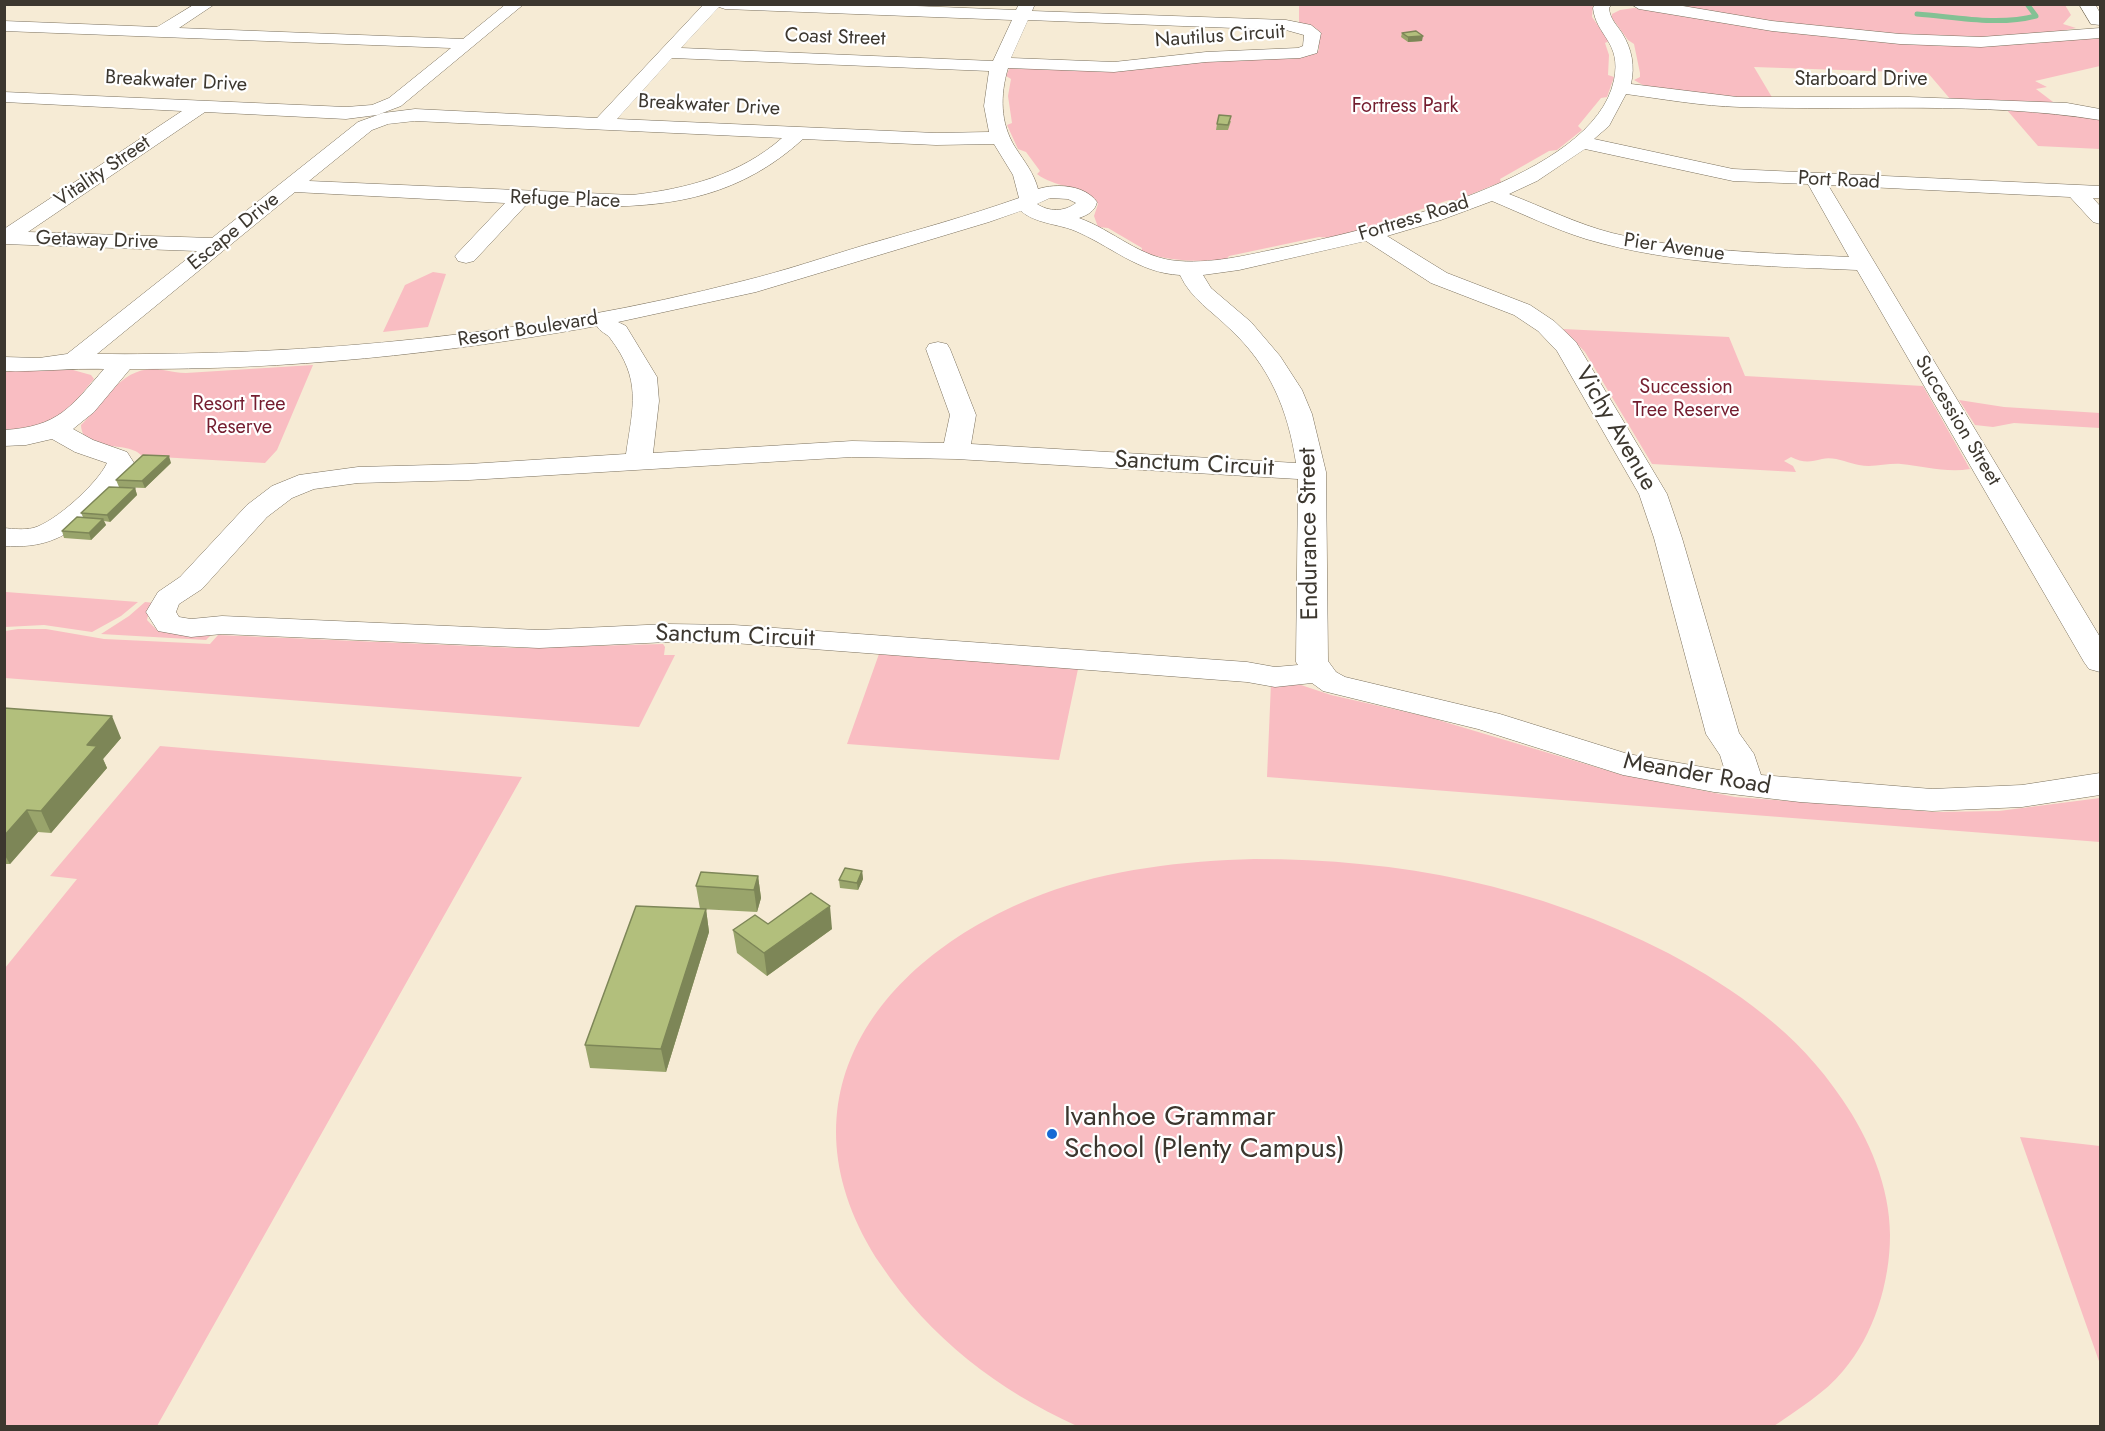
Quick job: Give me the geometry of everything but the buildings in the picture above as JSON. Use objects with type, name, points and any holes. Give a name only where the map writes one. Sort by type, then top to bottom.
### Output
[{"type":"street","points":[[160,32],[207,4]]},
{"type":"street","name":"Escape Drive","points":[[72,362],[100,347],[104,342],[103,338],[216,246],[298,187],[380,114],[516,4]]},
{"type":"street","points":[[602,124],[713,4]]},
{"type":"street","points":[[725,4],[1025,10],[1001,64],[993,89],[992,103],[1001,138],[1025,174],[1036,207]]},
{"type":"street","name":"Fortress Road","points":[[1036,207],[1093,232],[1149,263],[1189,269],[1235,264],[1370,234],[1492,194],[1540,170],[1581,142],[1604,119],[1621,88],[1624,78],[1624,58],[1621,45],[1604,20],[1603,8],[1622,4]]},
{"type":"street","points":[[1639,4],[1772,26],[1900,39],[1993,42],[2073,34],[2099,23],[2087,5]]},
{"type":"street","name":"Nautilus Circuit","points":[[1001,64],[1114,67],[1206,57],[1300,53],[1309,51],[1312,47],[1311,31],[1295,26],[1025,10]]},
{"type":"street","points":[[4,26],[466,44]]},
{"type":"street","name":"Coast Street","points":[[669,52],[1001,64]]},
{"type":"street","name":"Starboard Drive","points":[[1621,88],[1737,102],[1898,102],[2067,108],[2100,114]]},
{"type":"street","name":"Breakwater Drive","points":[[10,101],[201,106],[954,139],[1001,138]]},
{"type":"street","name":"Vitality Street","points":[[5,238],[201,106]]},
{"type":"street","name":"Refuge Place","points":[[298,187],[621,203],[647,202],[673,197],[760,164],[784,148],[799,132]]},
{"type":"street","name":"Port Road","points":[[1581,142],[1722,174],[2100,192]]},
{"type":"street","points":[[1025,174],[1085,199],[1087,202],[1084,209],[1073,214],[1036,207]]},
{"type":"street","name":"Succession Street","points":[[1815,180],[2100,662]]},
{"type":"street","points":[[2076,191],[2100,218]]},
{"type":"street","points":[[1036,207],[1041,194],[1067,193]]},
{"type":"street","name":"Pier Avenue","points":[[1492,194],[1573,228],[1651,248],[1702,255],[1864,264]]},
{"type":"street","points":[[466,256],[521,198]]},
{"type":"street","name":"Resort Boulevard","points":[[6,357],[39,365],[72,362],[242,360],[365,351],[613,322],[782,278],[982,218],[1036,207]]},
{"type":"street","points":[[1084,209],[1093,232]]},
{"type":"street","name":"Vichy Avenue","points":[[1370,234],[1439,278],[1522,310],[1546,326],[1567,347],[1653,495],[1668,538],[1723,734],[1737,754],[1736,784]]},
{"type":"street","name":"Getaway Drive","points":[[5,238],[216,246]]},
{"type":"street","name":"Endurance Street","points":[[1189,269],[1199,291],[1252,338],[1287,385],[1303,421],[1312,472],[1316,668]]},
{"type":"street","points":[[613,322],[641,367],[647,388],[639,461]]},
{"type":"street","points":[[938,349],[963,415],[956,451]]},
{"type":"street","points":[[4,438],[37,436],[56,430],[75,416],[122,363]]},
{"type":"street","points":[[4,537],[28,538],[58,526],[103,486],[119,468],[121,462],[118,458],[84,446],[56,430]]},
{"type":"street","name":"Sanctum Circuit","points":[[1312,472],[956,451],[843,449],[440,473],[358,475],[300,483],[282,492],[257,511],[191,583],[178,589],[169,597],[161,612],[169,624],[185,628],[222,625],[526,638],[668,633],[734,634],[1247,672],[1275,677],[1316,668]]},
{"type":"street","name":"Meander Road","points":[[1316,668],[1334,684],[1488,722],[1598,757],[1653,770],[1736,784],[1899,799],[1963,800],[2022,796],[2100,784]]},
{"type":"green space","name":"Fortress Park","points":[[1593,4],[1592,17],[1609,41],[1605,43],[1609,55],[1608,75],[1614,77],[1607,97],[1601,98],[1578,126],[1582,130],[1557,150],[1549,151],[1500,179],[1501,182],[1457,200],[1449,200],[1392,219],[1389,223],[1330,238],[1319,237],[1229,256],[1226,260],[1183,260],[1152,255],[1141,252],[1142,248],[1108,228],[1098,227],[1094,216],[1098,204],[1096,200],[1090,195],[1044,179],[1037,174],[1040,171],[1026,152],[1018,149],[1007,125],[1012,123],[1008,96],[1011,79],[1006,76],[1010,67],[1310,55],[1319,50],[1319,31],[1314,27],[1299,24],[1299,5]]},
{"type":"green space","points":[[1677,5],[2065,5],[2071,15],[2063,24],[2076,28],[2026,36],[1976,38],[1925,36],[1777,22],[1679,8]]},
{"type":"green space","points":[[1634,8],[1940,46],[2036,43],[2100,36],[2100,66],[2035,81],[2047,87],[2036,89],[2057,105],[1951,100],[1928,73],[1754,67],[1773,99],[1744,99],[1648,88],[1634,80],[1640,77],[1640,73],[1634,44],[1628,40],[1612,18],[1612,14],[1620,10]]},
{"type":"green space","points":[[2006,109],[2089,115],[2100,118],[2100,149],[2038,146]]},
{"type":"green space","points":[[433,272],[446,274],[428,327],[383,332],[405,285]]},
{"type":"green space","name":"Succession Tree Reserve","points":[[1563,329],[1729,337],[1745,376],[1923,386],[1970,469],[1944,470],[1901,464],[1864,466],[1831,458],[1807,461],[1791,457],[1784,461],[1793,466],[1796,472],[1652,464],[1585,352]]},
{"type":"green space","name":"Resort Tree Reserve","points":[[313,365],[277,450],[265,463],[142,456],[127,448],[97,444],[83,434],[81,425],[116,386],[137,372],[149,369],[186,373]]},
{"type":"green space","points":[[22,369],[73,370],[91,375],[94,379],[65,414],[45,426],[5,431],[5,372]]},
{"type":"green space","points":[[1959,400],[2004,407],[2100,413],[2100,428],[2014,423],[1993,427],[1975,425]]},
{"type":"green space","points":[[6,592],[138,602],[121,616],[92,632],[44,625],[5,627]]},
{"type":"green space","points":[[145,602],[155,603],[149,611],[147,620],[157,630],[211,635],[206,640],[101,634],[129,616]]},
{"type":"green space","points":[[46,629],[104,639],[210,644],[218,635],[517,648],[663,644],[664,655],[675,655],[639,727],[5,678],[5,631]]},
{"type":"green space","points":[[879,654],[1078,669],[1059,760],[847,744]]},
{"type":"green space","points":[[1271,683],[1298,684],[1331,695],[1428,717],[1619,774],[1735,797],[1936,812],[1999,811],[2100,798],[2100,842],[1267,777]]},
{"type":"green space","points":[[160,746],[522,777],[157,1426],[5,1426],[5,968],[77,879],[50,876]]},
{"type":"green space","points":[[1254,859],[1362,864],[1467,880],[1518,893],[1618,929],[1668,953],[1742,998],[1786,1034],[1825,1075],[1852,1114],[1876,1164],[1889,1217],[1887,1271],[1878,1307],[1854,1357],[1836,1379],[1774,1426],[1077,1426],[1020,1396],[993,1378],[944,1339],[921,1316],[881,1265],[850,1204],[837,1146],[841,1091],[859,1040],[891,995],[933,955],[984,921],[1043,894],[1120,872],[1174,864]]},
{"type":"green space","points":[[2020,1137],[2100,1146],[2100,1364]]},
{"type":"waterway","points":[[1917,14],[1991,21],[2036,16],[2027,4]]},
{"type":"place","name":"Ivanhoe Grammar School (Plenty Campus)","points":[[1052,1134]]}]
